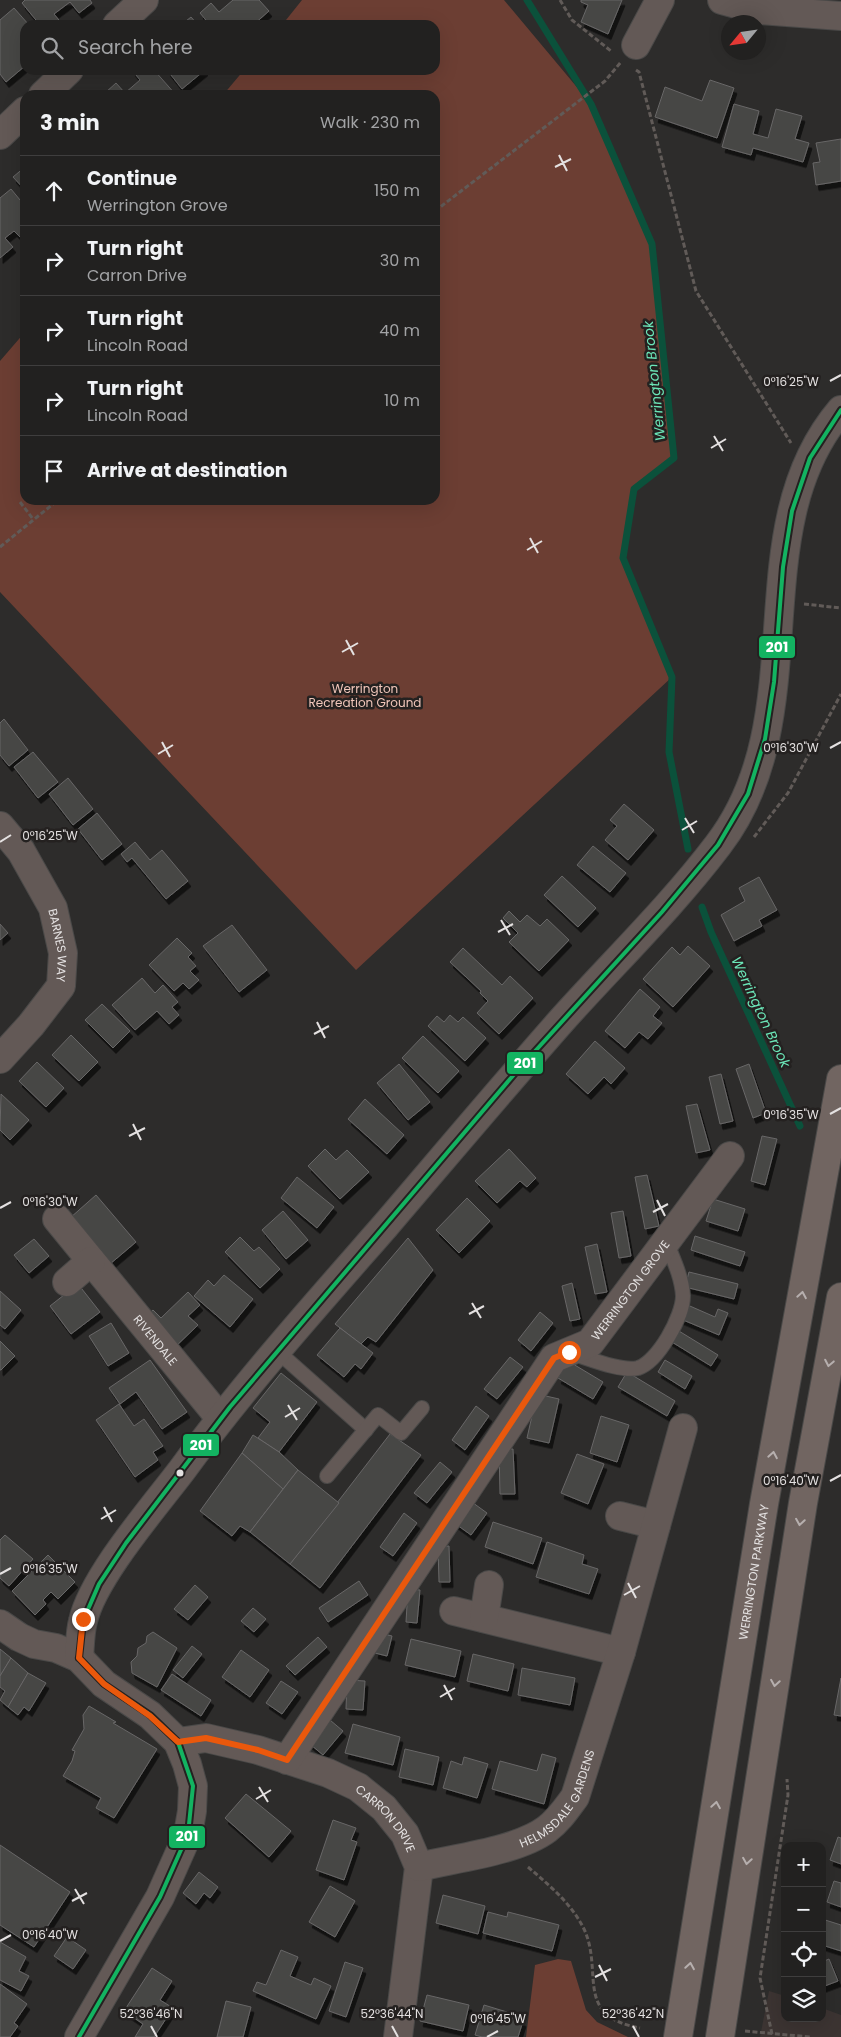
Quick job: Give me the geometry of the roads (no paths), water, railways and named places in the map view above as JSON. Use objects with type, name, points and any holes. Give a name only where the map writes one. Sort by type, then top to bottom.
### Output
[{"type":"highway","name":"WERRINGTON PARKWAY","points":[[678,2037],[764,1504],[841,1079]]},
{"type":"highway","points":[[731,2034],[803,1503],[841,1297]]},
{"type":"street","points":[[122,20],[144,0]]},
{"type":"street","points":[[634,56],[660,0]]},
{"type":"street","points":[[722,0],[758,10],[841,16]]},
{"type":"street","points":[[48,90],[64,75]]},
{"type":"street","points":[[0,135],[20,117]]},
{"type":"street","points":[[79,1658],[83,1619],[110,1567],[220,1418],[276,1350],[550,1034],[690,880],[736,820],[752,787],[766,743],[779,631],[786,548],[792,511],[804,468],[818,442],[841,410]]},
{"type":"street","name":"BARNES WAY","points":[[0,826],[21,851],[53,908],[63,953],[61,986],[31,1025],[0,1059]]},
{"type":"street","name":"WERRINGTON GROVE","points":[[287,1760],[554,1358],[590,1343],[730,1156]]},
{"type":"street","name":"RIVENDALE","points":[[57,1219],[220,1418]]},
{"type":"street","points":[[66,1282],[91,1261]]},
{"type":"street","name":"HELMSDALE GARDENS","points":[[419,1867],[525,1842],[546,1830],[561,1817],[575,1797],[621,1652],[684,1428]]},
{"type":"street","points":[[620,1516],[656,1525]]},
{"type":"street","points":[[484,1618],[489,1585]]},
{"type":"street","points":[[454,1611],[621,1652]]},
{"type":"street","points":[[0,1624],[19,1637],[34,1644],[56,1648],[79,1658],[104,1684],[150,1716],[178,1742],[188,1764],[193,1786],[192,1812],[188,1834],[160,1897],[79,2037]]},
{"type":"street","name":"CARRON DRIVE","points":[[178,1742],[206,1738],[258,1750],[328,1773],[358,1787],[384,1808],[404,1834],[419,1867],[398,2037]]},
{"type":"lane","points":[[569,1352],[624,1368],[638,1368],[651,1360],[663,1345],[677,1317],[683,1298],[680,1276],[666,1241]]},
{"type":"lane","points":[[276,1350],[366,1430]]},
{"type":"lane","points":[[327,1476],[378,1415],[400,1433],[422,1408]]},
{"type":"waterway","name":"Werrington Brook","points":[[527,0],[591,104],[652,244],[674,458],[634,489],[623,558],[672,677],[669,752],[688,849]]},
{"type":"waterway","name":"Werrington Brook","points":[[702,907],[711,932],[800,1126]]},
{"type":"park label","name":"Werrington Recreation Ground","points":[[365,695]]}]
